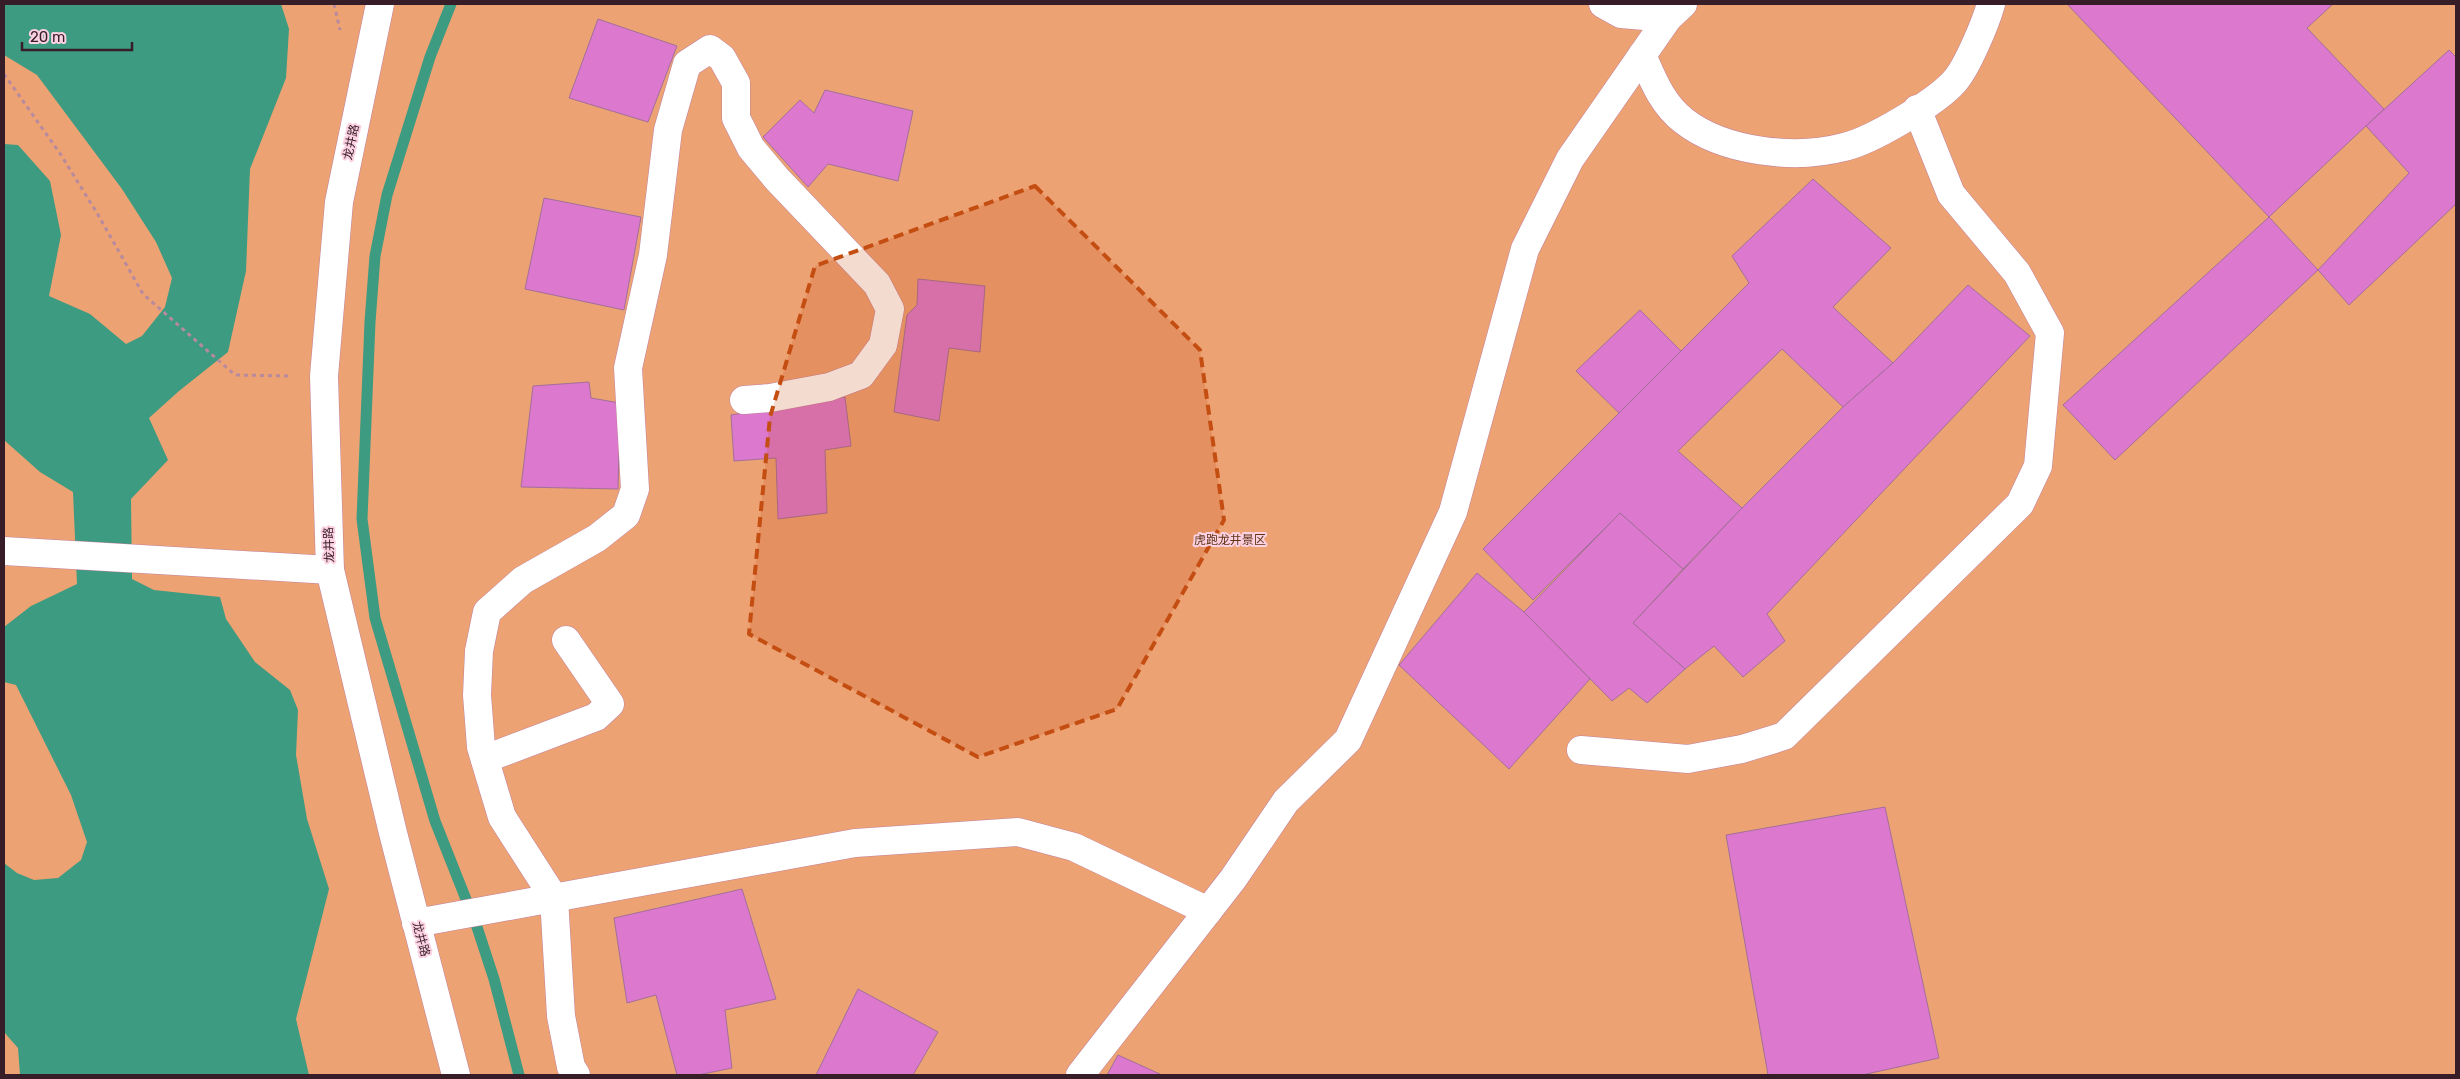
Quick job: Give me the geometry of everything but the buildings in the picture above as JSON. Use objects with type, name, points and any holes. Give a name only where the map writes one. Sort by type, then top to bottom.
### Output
[{"type":"street","name":"龙井路","points":[[380,4],[339,202],[324,376],[330,570],[416,923],[456,1075]]},
{"type":"street","points":[[1603,4],[1621,14],[1676,11]]},
{"type":"street","points":[[1642,55],[1659,94],[1684,121],[1718,142],[1754,149],[1798,153],[1844,147],[1890,127],[1917,110],[1954,82],[1985,26],[1991,4]]},
{"type":"street","points":[[1080,1075],[1233,879],[1286,801],[1348,740],[1453,512],[1525,249],[1570,159],[1642,55],[1676,11]]},
{"type":"street","points":[[576,1075],[571,1066],[561,1016],[554,898],[502,817],[480,747],[476,695],[479,651],[487,612],[523,580],[597,538],[626,515],[634,489],[628,368],[653,255],[668,130],[687,64],[710,49],[722,58],[736,83],[736,118],[751,148],[777,179],[877,284],[890,309],[883,345],[861,375],[829,387],[770,398],[744,400]]},
{"type":"street","points":[[1580,750],[1688,759],[1742,749],[1784,736],[2020,504],[2038,466],[2050,333],[2018,273],[1951,194],[1917,110]]},
{"type":"street","points":[[4,550],[330,570]]},
{"type":"street","points":[[484,759],[596,717],[610,704],[566,640]]},
{"type":"street","points":[[416,923],[854,843],[1018,832],[1074,847],[1208,911]]},
{"type":"path","points":[[4,74],[61,155],[97,213],[143,294],[235,375],[324,376]]},
{"type":"highlighted area","points":[[1035,186],[1200,350],[1224,520],[1117,709],[978,757],[749,634],[770,417],[815,266]]},
{"type":"green space","name":"虎跑龙井景区","points":[[4,4],[2456,4],[2456,1075],[4,1075]]},
{"type":"shaded area","points":[[4,4],[281,4],[289,29],[286,78],[250,169],[246,271],[228,352],[149,418],[168,460],[131,499],[132,579],[154,590],[220,597],[226,619],[255,662],[290,690],[298,710],[296,755],[307,819],[329,889],[296,1019],[309,1075],[20,1075],[18,1048],[4,1032],[4,863],[17,873],[34,880],[58,878],[81,860],[87,842],[71,795],[16,685],[4,682],[4,627],[31,606],[77,584],[73,492],[40,472],[4,440],[4,144],[18,145],[50,181],[61,235],[49,296],[90,314],[126,344],[142,336],[165,307],[172,278],[156,242],[122,189],[37,75],[4,55]]},
{"type":"waterway","points":[[451,4],[430,57],[387,195],[375,256],[370,322],[362,519],[375,618],[435,821],[477,927],[494,979],[519,1075]]}]
